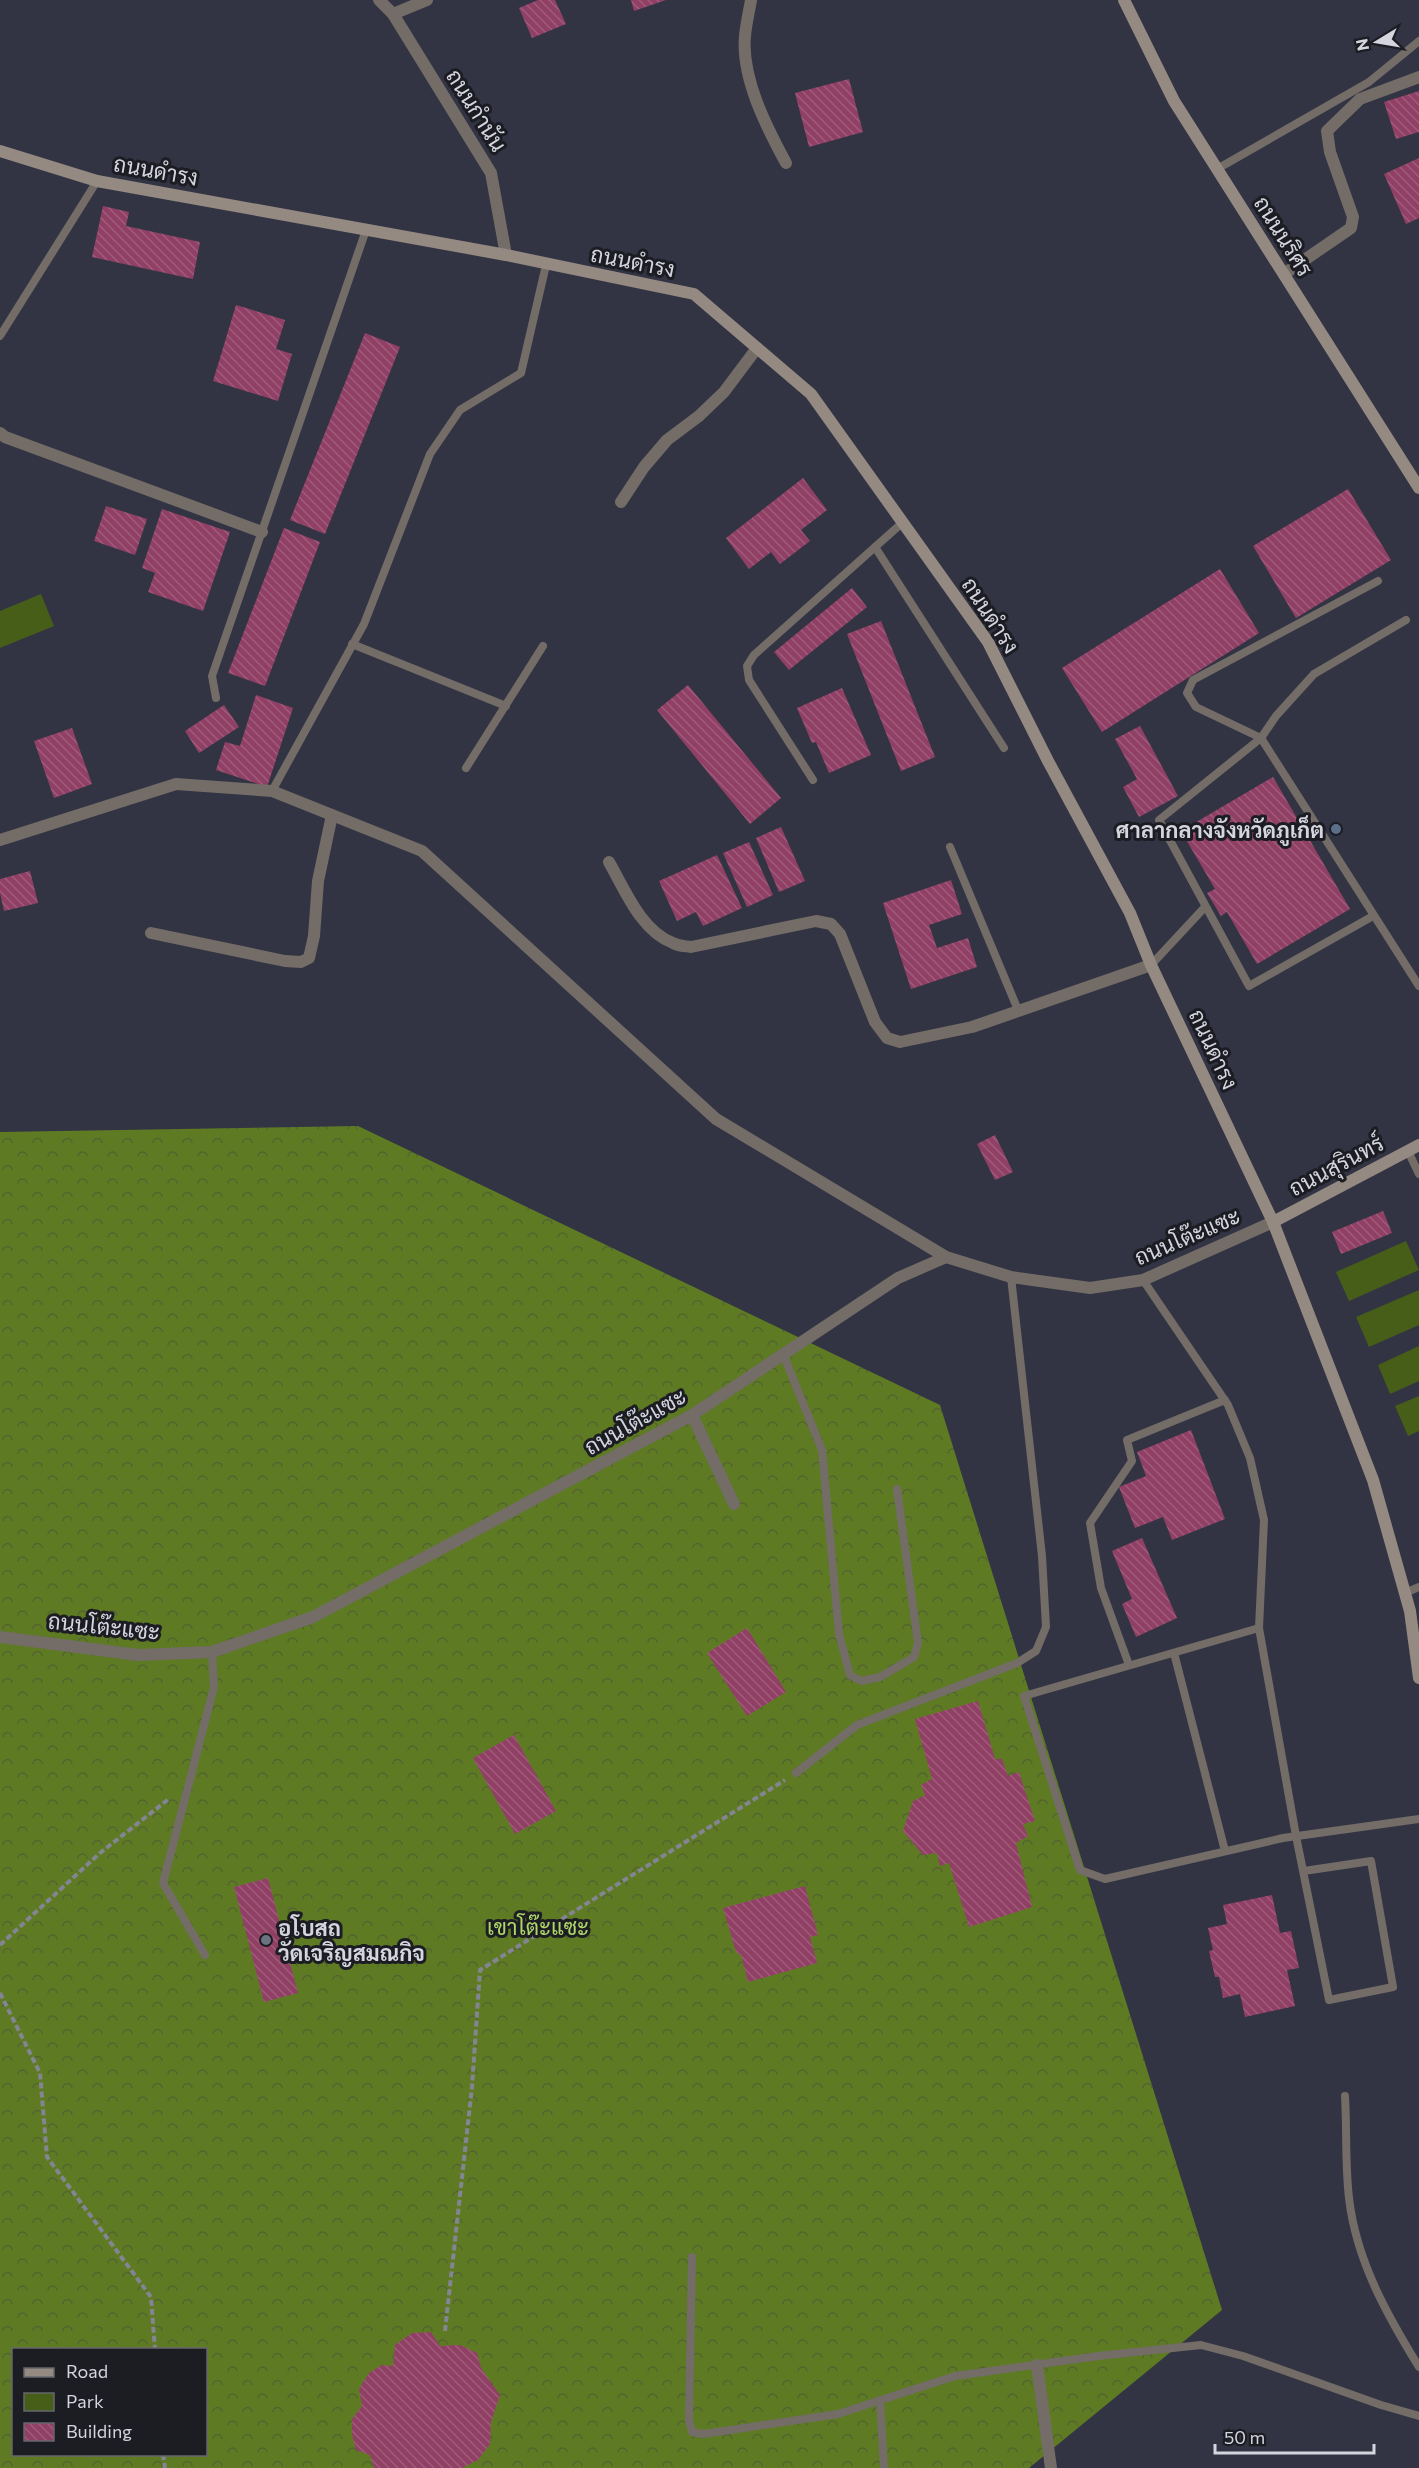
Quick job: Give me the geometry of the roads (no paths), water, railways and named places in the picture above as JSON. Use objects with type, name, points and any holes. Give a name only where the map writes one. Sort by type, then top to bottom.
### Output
[{"type":"street","name":"ถนนกำนัน","points":[[379,0],[393,14],[491,173],[506,255]]},
{"type":"street","points":[[393,14],[427,0]]},
{"type":"street","points":[[751,0],[744,39],[749,71],[764,123],[786,163]]},
{"type":"street","name":"ถนนนริศร","points":[[1124,0],[1174,101],[1419,488]]},
{"type":"street","points":[[1284,274],[1351,228],[1353,216],[1330,152],[1327,130],[1360,99],[1419,77]]},
{"type":"street","name":"ถนนดำรง","points":[[0,151],[97,181],[506,255],[694,294],[811,394],[988,642],[1048,761],[1130,913],[1151,965],[1273,1222],[1373,1480],[1410,1611],[1419,1678]]},
{"type":"street","points":[[621,502],[644,467],[667,440],[699,416],[724,392],[757,348]]},
{"type":"street","points":[[0,433],[5,437],[262,532]]},
{"type":"street","points":[[0,840],[176,784],[272,791],[422,850],[716,1119],[946,1257]]},
{"type":"street","points":[[151,933],[285,961],[301,962],[309,958],[318,881],[332,815]]},
{"type":"street","points":[[609,862],[638,913],[659,936],[674,944],[692,947],[816,921],[831,924],[840,934],[875,1022],[887,1038],[900,1042],[972,1027],[1151,965]]},
{"type":"street","name":"ถนนสุรินทร์","points":[[1273,1222],[1413,1148]]},
{"type":"street","name":"ถนนโต๊ะแซะ","points":[[0,1637],[138,1655],[212,1652],[313,1617],[692,1415],[898,1278],[946,1257],[1011,1277],[1090,1288],[1143,1280],[1273,1222]]},
{"type":"street","points":[[692,1415],[734,1504]]},
{"type":"street","points":[[1037,2365],[1051,2468]]},
{"type":"lane","points":[[1217,169],[1369,82],[1419,41]]},
{"type":"lane","points":[[0,336],[97,181]]},
{"type":"lane","points":[[216,698],[212,676],[366,230]]},
{"type":"lane","points":[[272,791],[364,624],[430,454],[460,410],[520,373],[546,265]]},
{"type":"lane","points":[[813,780],[749,680],[747,666],[753,655],[903,523]]},
{"type":"lane","points":[[875,547],[1004,748]]},
{"type":"lane","points":[[1378,581],[1194,680],[1187,693],[1196,707],[1261,738],[1419,986]]},
{"type":"lane","points":[[1373,916],[1249,986],[1159,820],[1261,738],[1276,716],[1314,674],[1406,620]]},
{"type":"lane","points":[[352,644],[506,706]]},
{"type":"lane","points":[[466,768],[543,646]]},
{"type":"lane","points":[[950,847],[1018,1010]]},
{"type":"lane","points":[[1151,965],[1205,907]]},
{"type":"lane","points":[[1413,1148],[1419,1174]]},
{"type":"lane","points":[[796,1773],[857,1725],[1017,1663],[1036,1651],[1046,1627],[1042,1556],[1011,1277]]},
{"type":"lane","points":[[1143,1280],[1225,1400],[1250,1458],[1264,1520],[1259,1628],[1296,1836],[1329,2001],[1393,1987],[1371,1862],[1304,1870]]},
{"type":"lane","points":[[783,1354],[822,1450],[839,1634],[849,1675],[861,1681],[880,1677],[914,1657],[918,1643],[897,1489]]},
{"type":"lane","points":[[1129,1665],[1101,1588],[1090,1523],[1132,1461],[1127,1440],[1225,1400]]},
{"type":"lane","points":[[1405,1593],[1419,1587]]},
{"type":"lane","points":[[1259,1628],[1024,1696],[1080,1870],[1105,1879],[1296,1836],[1419,1819]]},
{"type":"lane","points":[[205,1955],[163,1882],[214,1687],[212,1652]]},
{"type":"lane","points":[[1174,1653],[1226,1851]]},
{"type":"lane","points":[[1345,2096],[1349,2198],[1359,2244],[1364,2262],[1387,2315],[1419,2367]]},
{"type":"lane","points":[[692,2257],[689,2420],[692,2432],[703,2434],[838,2414],[955,2376],[1201,2345],[1244,2356],[1381,2405],[1419,2416],[1419,2421]]},
{"type":"lane","points":[[880,2400],[884,2468]]},
{"type":"place","name":"ศาลากลางจังหวัดภูเก็ต","points":[[1336,829]]},
{"type":"place","name":"อุโบสถ วัดเจริญสมณกิจ","points":[[266,1940]]},
{"type":"park label","name":"เขาโต๊ะแซะ","points":[[538,1926]]}]
